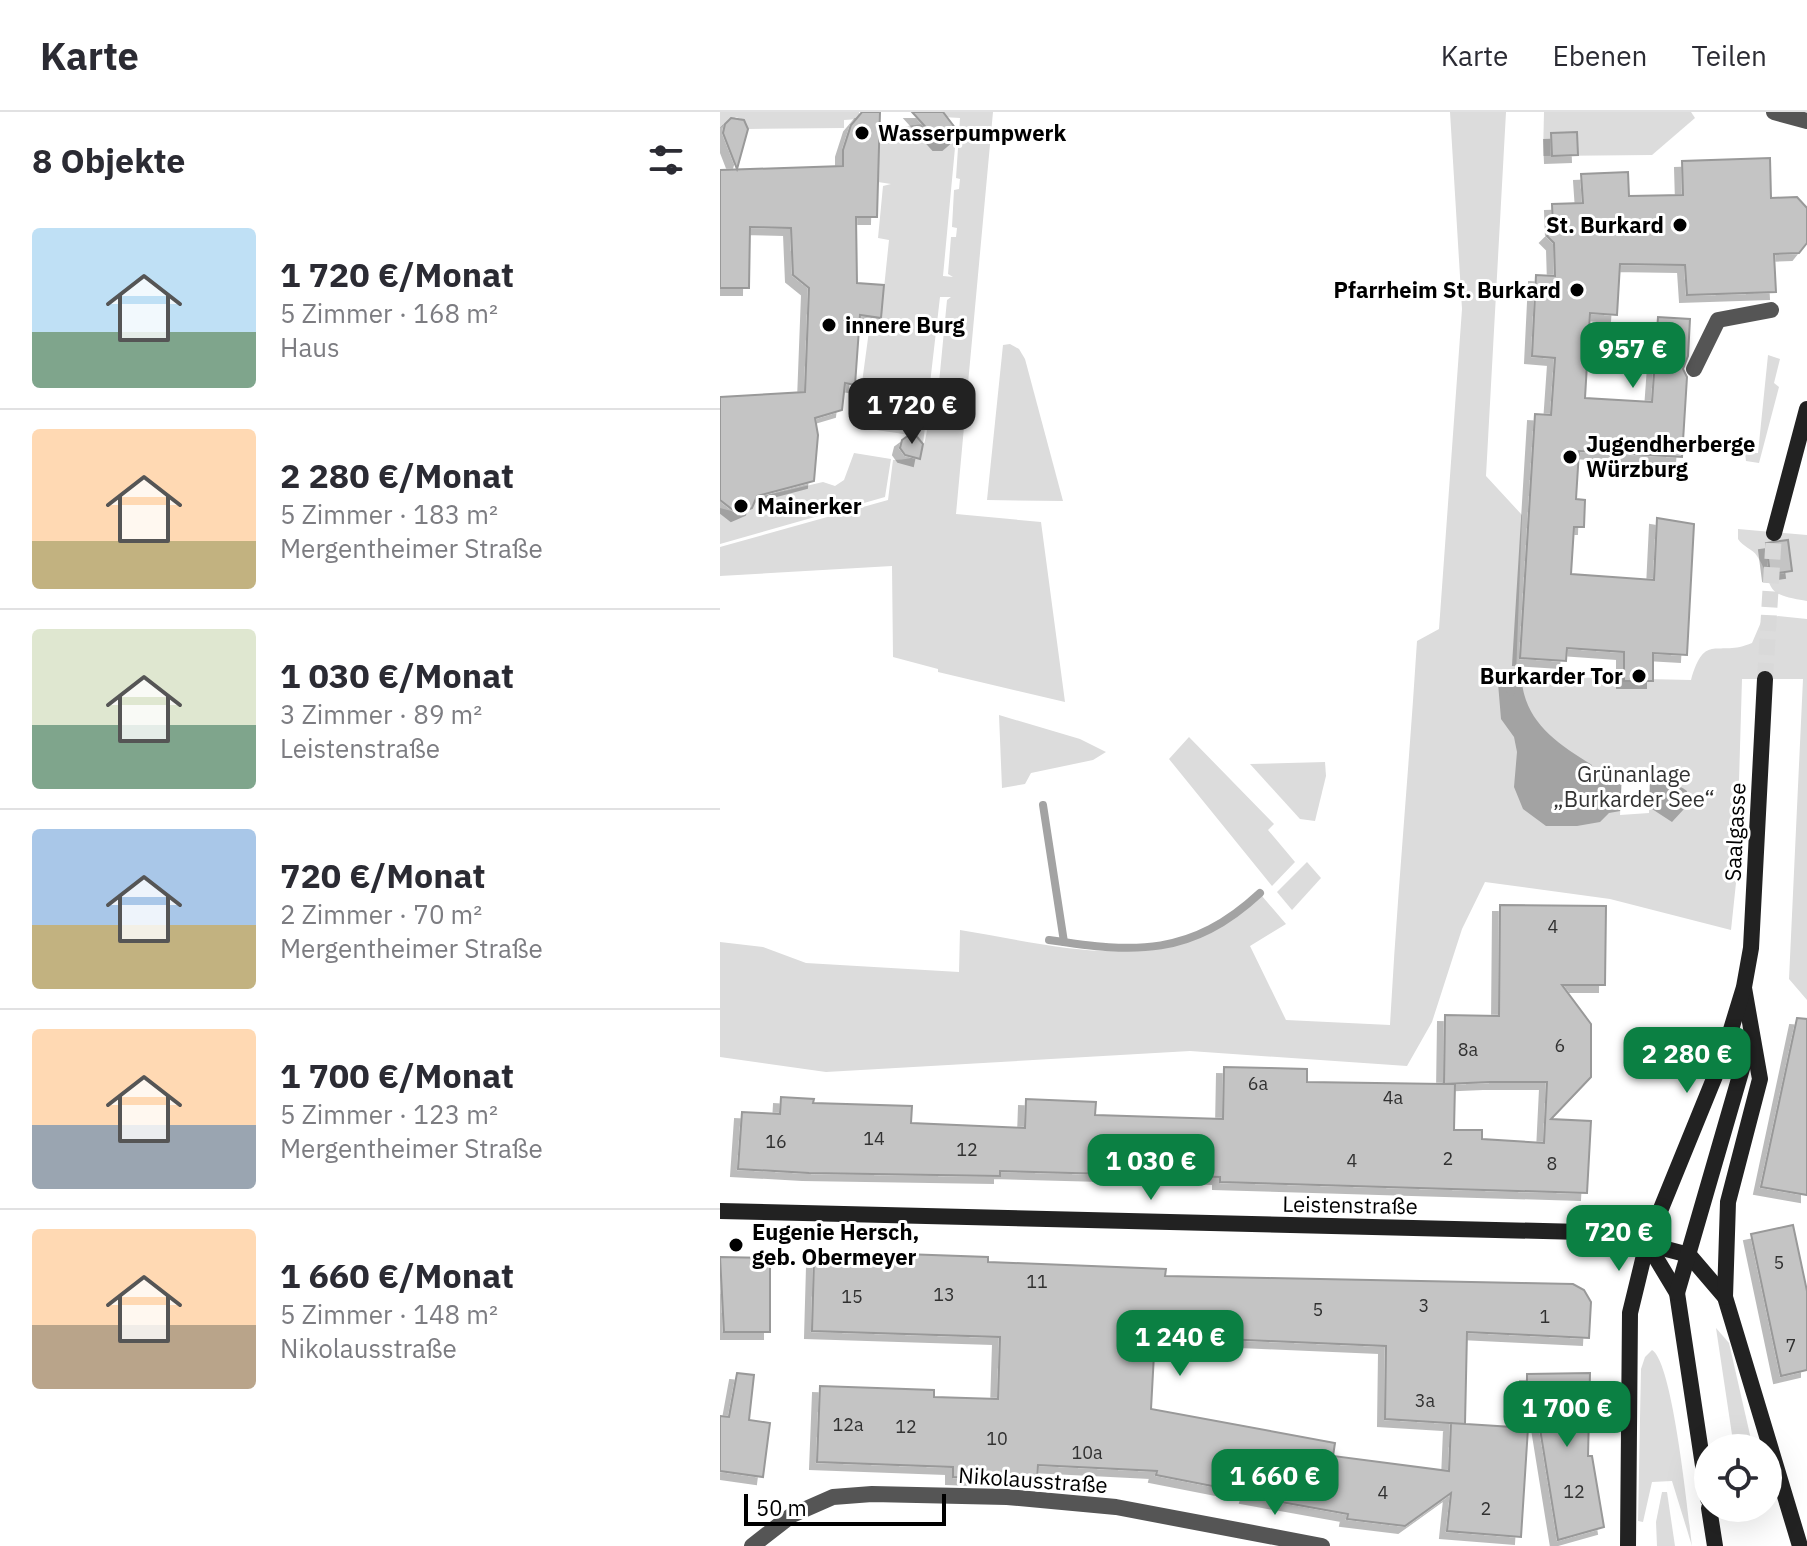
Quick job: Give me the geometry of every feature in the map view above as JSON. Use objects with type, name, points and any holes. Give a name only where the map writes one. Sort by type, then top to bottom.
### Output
[{"type":"main road","points":[[1774,533],[1807,409]]},
{"type":"main road","name":"Saalgasse","points":[[1744,987],[1751,948],[1765,679]]},
{"type":"main road","points":[[1744,987],[1760,1079],[1728,1202],[1725,1297],[1800,1546]]},
{"type":"main road","points":[[1628,1546],[1630,1313],[1647,1243],[1707,1098],[1744,987]]},
{"type":"main road","points":[[1677,1293],[1752,1033]]},
{"type":"main road","name":"Leistenstraße","points":[[720,1211],[1582,1232],[1647,1243],[1689,1255]]},
{"type":"main road","points":[[1647,1243],[1677,1293],[1698,1434]]},
{"type":"main road","points":[[1689,1255],[1725,1297]]},
{"type":"main road","points":[[1711,1522],[1715,1546]]},
{"type":"street","points":[[1774,112],[1807,121]]},
{"type":"street","points":[[1694,369],[1718,320],[1771,310]]},
{"type":"street","name":"Nikolausstraße","points":[[752,1546],[792,1515],[833,1497],[872,1494],[1007,1497],[1116,1507],[1322,1546]]},
{"type":"green space","points":[[720,112],[859,112],[859,119],[844,120],[844,128],[748,129],[744,120],[736,117],[720,128]]},
{"type":"green space","points":[[943,112],[993,112],[956,514],[1041,522],[1065,702],[938,672],[938,669],[893,657],[892,566],[720,576],[720,547],[888,500],[893,460],[918,454],[924,445],[927,430],[932,430],[933,421],[929,420],[934,393],[938,393],[947,300],[951,297],[940,297],[923,444],[917,436],[856,427],[871,316],[881,317],[889,240],[878,238],[883,186],[891,184],[878,182],[879,145],[874,130],[940,122],[956,137],[943,276],[953,277],[948,274],[951,237],[956,237],[957,228],[952,227],[954,190],[959,189],[960,179],[956,178],[960,118],[943,117]]},
{"type":"green space","name":"Grünanlage „Burkarder See“","points":[[1450,112],[1506,112],[1486,476],[1522,515],[1516,676],[1691,680],[1696,665],[1707,651],[1752,643],[1761,622],[1778,616],[1807,619],[1807,1000],[1789,979],[1803,679],[1742,679],[1736,883],[1731,930],[1610,899],[1485,882],[1462,929],[1432,1022],[1407,1066],[1190,1051],[826,1072],[720,1057],[720,942],[763,947],[806,963],[959,972],[960,930],[1079,949],[1117,951],[1155,948],[1191,939],[1227,922],[1262,896],[1286,924],[1250,946],[1286,1020],[1390,1025],[1417,641],[1439,629],[1462,309]]},
{"type":"green space","points":[[1544,112],[1691,112],[1695,118],[1652,155],[1543,156]]},
{"type":"green space","points":[[1010,344],[1019,349],[1025,359],[1063,501],[987,500],[1003,345]]},
{"type":"green space","points":[[1768,355],[1780,359],[1774,383],[1779,387],[1759,463],[1746,461],[1745,453],[1758,453]]},
{"type":"green space","points":[[854,453],[891,459],[885,497],[720,544],[720,508],[743,514],[752,508],[754,498],[823,482],[835,486],[844,480]]},
{"type":"green space","points":[[1738,529],[1807,535],[1807,601],[1775,592],[1757,556],[1738,539]]},
{"type":"green space","points":[[999,715],[1080,739],[1106,752],[1093,760],[1031,773],[1025,784],[1002,788]]},
{"type":"green space","points":[[1189,737],[1274,824],[1268,830],[1295,862],[1272,886],[1169,759]]},
{"type":"green space","points":[[1325,762],[1326,776],[1315,821],[1300,819],[1250,764]]},
{"type":"green space","points":[[1307,862],[1321,878],[1292,910],[1277,892]]},
{"type":"green space","points":[[1716,1328],[1729,1343],[1750,1434],[1732,1434]]},
{"type":"green space","points":[[1652,1350],[1660,1361],[1673,1409],[1692,1546],[1672,1481],[1652,1482],[1643,1522],[1638,1521],[1641,1369],[1645,1357]]},
{"type":"green space","points":[[1662,1492],[1667,1492],[1675,1546],[1657,1546],[1656,1522]]},
{"type":"shaded area","points":[[1498,683],[1522,683],[1530,710],[1546,732],[1592,768],[1679,786],[1687,791],[1684,809],[1672,822],[1652,809],[1632,809],[1609,813],[1600,822],[1546,826],[1523,809],[1514,787],[1517,752],[1514,737],[1501,719]]},
{"type":"pier","points":[[1622,773],[1650,775],[1649,813],[1620,815]]},
{"type":"building","name":"innere Burg","points":[[862,112],[880,112],[877,217],[856,217],[857,283],[884,285],[881,318],[860,315],[855,385],[845,383],[842,410],[815,418],[818,435],[814,481],[757,496],[752,508],[738,514],[720,500],[720,397],[805,392],[809,288],[793,275],[791,228],[750,227],[749,288],[720,288],[720,170],[843,166],[843,150],[851,125]]},
{"type":"building","points":[[912,112],[943,112],[956,129],[956,137],[949,143],[940,143]]},
{"type":"building","points":[[731,118],[744,120],[748,129],[737,169],[723,133],[725,124]]},
{"type":"building","points":[[1577,132],[1578,155],[1552,156],[1551,133]]},
{"type":"building","points":[[1770,158],[1771,198],[1797,197],[1807,208],[1807,243],[1799,253],[1774,254],[1776,292],[1687,295],[1685,265],[1620,264],[1617,315],[1590,313],[1585,398],[1652,402],[1658,317],[1690,319],[1688,356],[1683,369],[1687,377],[1682,457],[1579,451],[1576,499],[1585,500],[1584,527],[1574,527],[1571,574],[1654,580],[1657,518],[1694,524],[1687,655],[1653,653],[1653,681],[1624,681],[1624,652],[1567,648],[1566,661],[1520,658],[1535,414],[1551,415],[1555,358],[1532,356],[1536,275],[1555,276],[1554,243],[1547,236],[1553,230],[1552,204],[1583,203],[1581,174],[1628,172],[1629,196],[1683,195],[1682,161]]},
{"type":"building","points":[[913,432],[923,444],[920,459],[905,455],[900,448],[902,440]]},
{"type":"building","points":[[1788,540],[1792,571],[1770,574],[1766,543]]},
{"type":"building","points":[[1500,905],[1606,906],[1605,985],[1562,985],[1591,1024],[1591,1077],[1551,1119],[1591,1121],[1587,1193],[1220,1182],[1220,1177],[1000,1171],[1000,1176],[809,1173],[738,1169],[742,1112],[780,1114],[781,1097],[814,1099],[813,1103],[912,1106],[911,1123],[1025,1128],[1026,1099],[1096,1102],[1095,1115],[1223,1119],[1224,1067],[1307,1069],[1307,1082],[1444,1084],[1445,1015],[1499,1016]],"holes":[[[1547,1082],[1544,1143],[1482,1139],[1482,1130],[1454,1130],[1455,1084],[1444,1084]]]},
{"type":"building","points":[[1797,1018],[1807,1019],[1807,1195],[1761,1187]]},
{"type":"building","points":[[1793,1225],[1807,1291],[1807,1370],[1781,1376],[1751,1234]]},
{"type":"building","points":[[904,1254],[988,1257],[988,1262],[1166,1269],[1165,1276],[1573,1284],[1584,1290],[1591,1302],[1589,1338],[1467,1332],[1465,1424],[1528,1428],[1521,1537],[1447,1531],[1451,1493],[1405,1526],[1347,1519],[1348,1514],[1247,1496],[1248,1493],[1156,1475],[1157,1471],[1038,1465],[1037,1480],[953,1477],[953,1467],[817,1462],[820,1386],[934,1390],[934,1397],[998,1399],[1000,1337],[812,1331],[814,1260],[904,1263]],"holes":[[[1155,1336],[1386,1346],[1385,1419],[1451,1423],[1449,1471],[1333,1456],[1335,1443],[1151,1409]]]},
{"type":"building","points":[[720,1257],[770,1258],[770,1332],[724,1332]]},
{"type":"building","points":[[737,1373],[754,1375],[749,1420],[770,1423],[763,1477],[720,1471],[720,1416],[729,1417]]},
{"type":"building","points":[[1590,1373],[1588,1456],[1592,1456],[1604,1527],[1558,1540],[1537,1410],[1527,1411],[1527,1374]]},
{"type":"waterway","points":[[1507,676],[1511,692]]},
{"type":"waterway","points":[[1043,805],[1064,942]]},
{"type":"waterway","points":[[1049,940],[1109,947],[1161,945],[1210,929],[1235,914],[1260,893]]},
{"type":"tunnel","points":[[1765,679],[1774,533]]},
{"type":"place","name":"Wasserpumpwerk","points":[[862,133]]},
{"type":"place","name":"St. Burkard","points":[[1680,225]]},
{"type":"place","name":"Pfarrheim St. Burkard","points":[[1577,290]]},
{"type":"place","name":"innere Burg","points":[[829,325]]},
{"type":"place","name":"Jugendherberge Würzburg","points":[[1570,457]]},
{"type":"place","name":"Mainerker","points":[[741,506]]},
{"type":"place","name":"Burkarder Tor","points":[[1639,676]]},
{"type":"place","name":"Eugenie Hersch, geb. Obermeyer","points":[[736,1245]]}]
